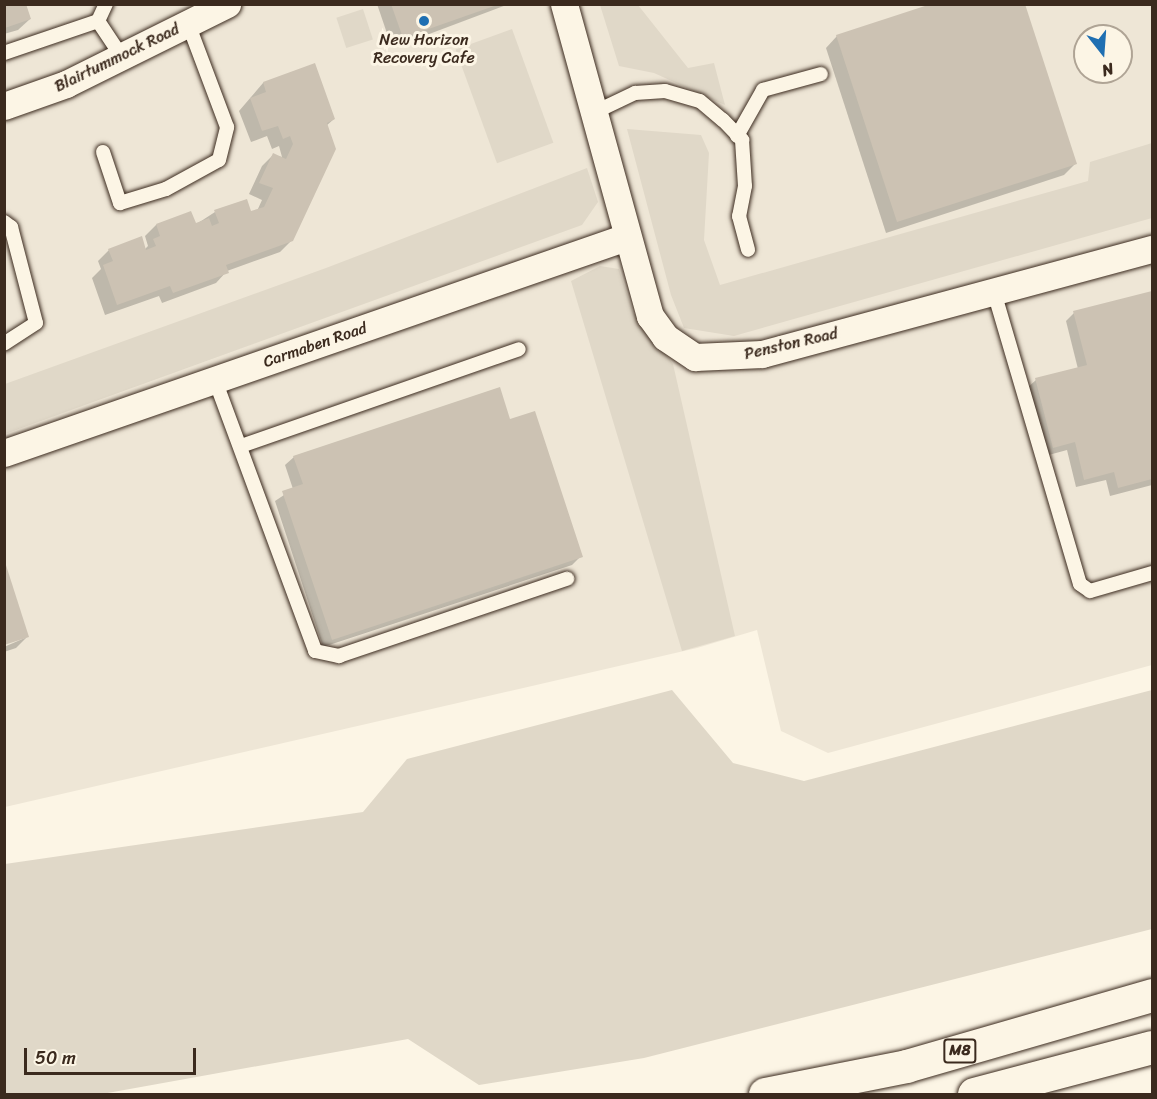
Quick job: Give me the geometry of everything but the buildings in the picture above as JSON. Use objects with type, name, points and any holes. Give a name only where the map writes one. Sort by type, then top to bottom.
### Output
[{"type":"highway","name":"M8","points":[[765,1095],[906,1066],[1152,995]]},
{"type":"highway","points":[[975,1095],[1152,1047]]},
{"type":"street","name":"Blairtummock Road","points":[[4,106],[66,84],[227,4]]},
{"type":"street","name":"Penston Road","points":[[564,4],[626,237],[650,316],[665,337],[695,357],[762,354],[1152,249]]},
{"type":"street","name":"Carmaben Road","points":[[4,453],[626,237]]},
{"type":"lane","points":[[4,53],[98,21],[106,4]]},
{"type":"lane","points":[[98,21],[122,57]]},
{"type":"lane","points":[[103,152],[120,203],[166,189],[219,160],[227,127],[188,23]]},
{"type":"lane","points":[[737,136],[763,90],[820,74]]},
{"type":"lane","points":[[593,112],[634,93],[665,91],[700,101],[741,140],[745,186],[739,216],[748,250]]},
{"type":"lane","points":[[4,222],[11,227],[36,323],[4,344]]},
{"type":"lane","points":[[994,292],[1080,584],[1090,591],[1152,573]]},
{"type":"lane","points":[[241,446],[519,349]]},
{"type":"lane","points":[[214,380],[241,446],[315,651],[339,656],[567,579]]},
{"type":"shaded area","points":[[4,5],[1152,5],[1152,665],[828,753],[781,731],[757,630],[697,648],[5,807]]},
{"type":"shaded area","points":[[600,5],[638,5],[688,68],[714,63],[725,105],[654,73],[619,66]]},
{"type":"shaded area","points":[[363,9],[373,39],[346,48],[336,18]]},
{"type":"shaded area","points":[[512,29],[553,143],[497,163],[456,50]]},
{"type":"shaded area","points":[[627,129],[701,135],[709,153],[704,240],[720,285],[1088,181],[1090,162],[1152,143],[1152,218],[734,336],[684,328],[671,295]]},
{"type":"shaded area","points":[[587,168],[598,202],[582,225],[5,434],[5,384],[326,268]]},
{"type":"shaded area","points":[[600,266],[619,269],[633,312],[673,364],[735,636],[682,651],[571,281]]},
{"type":"shaded area","points":[[672,690],[733,763],[804,781],[1152,690],[1152,929],[644,1058],[479,1085],[408,1039],[102,1094],[5,1094],[5,864],[363,812],[407,759]]},
{"type":"place","name":"New Horizon Recovery Cafe","points":[[424,21]]}]
